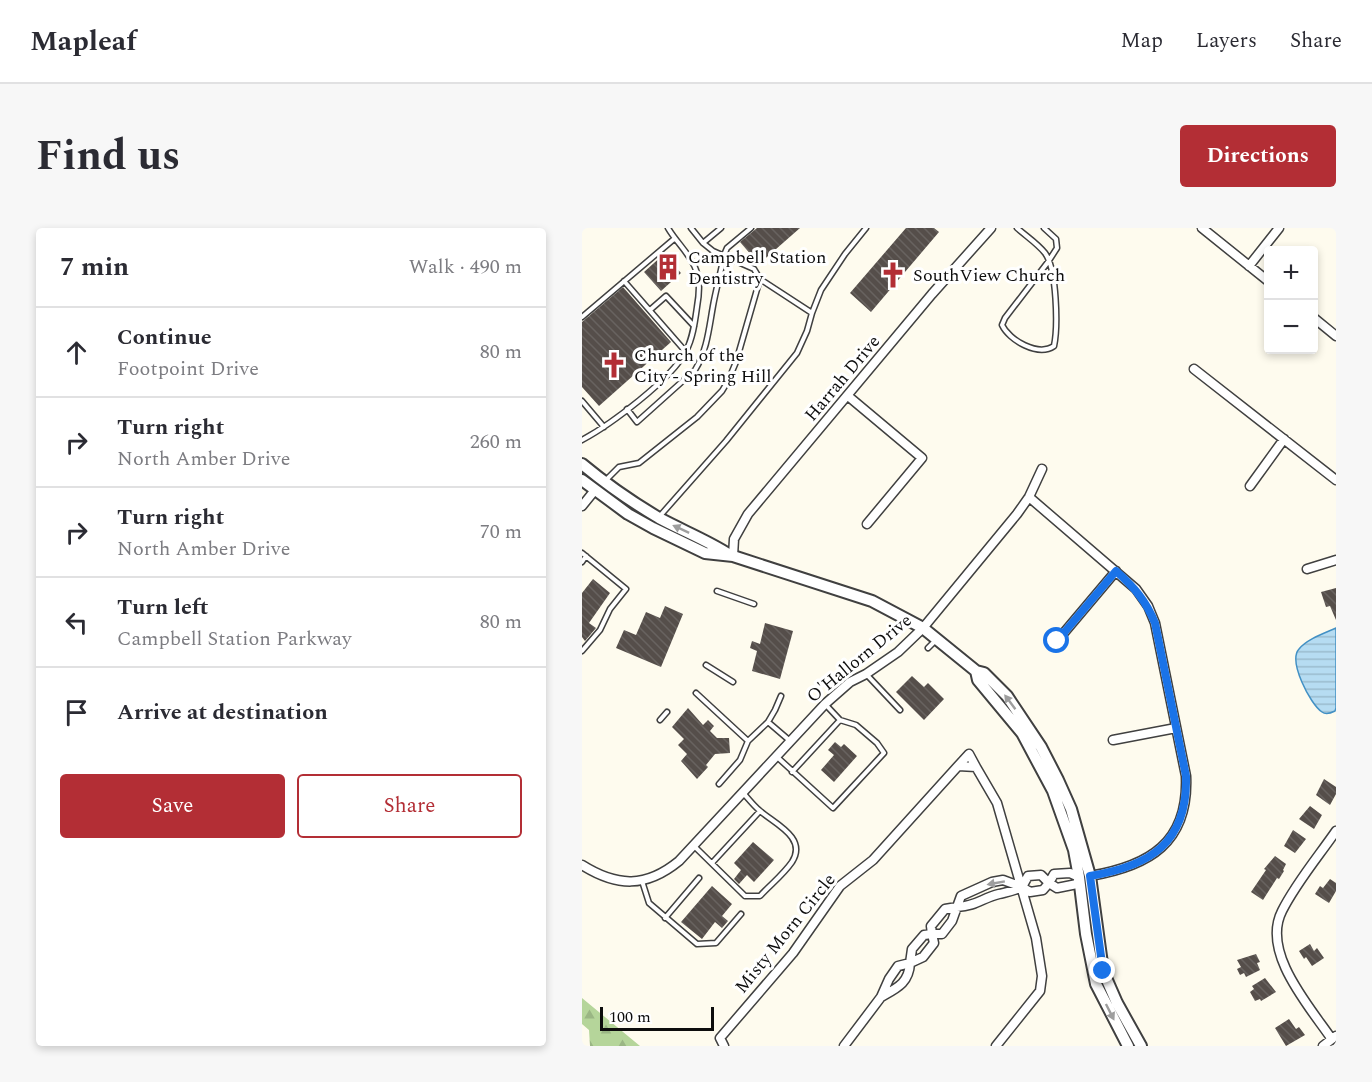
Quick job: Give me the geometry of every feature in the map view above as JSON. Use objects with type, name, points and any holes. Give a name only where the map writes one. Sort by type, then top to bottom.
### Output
[{"type":"street","name":"Harrah Drive","points":[[733,556],[734,539],[742,521],[932,294],[991,228]]},
{"type":"street","points":[[1202,228],[1264,277]]},
{"type":"street","points":[[1249,266],[1279,228]]},
{"type":"street","points":[[1318,321],[1335,332]]},
{"type":"street","points":[[1194,369],[1336,480]]},
{"type":"street","points":[[848,396],[922,458],[867,524]]},
{"type":"street","points":[[1250,486],[1284,439]]},
{"type":"street","points":[[582,464],[604,482],[659,518],[710,542],[733,556]]},
{"type":"street","name":"O'Hallorn Drive","points":[[582,865],[599,876],[624,882],[642,880],[664,873],[694,846],[789,740],[825,704],[850,682],[898,652],[923,628],[1029,497],[1042,469]]},
{"type":"street","points":[[582,480],[653,528],[705,553],[733,556],[872,601],[923,628],[976,671],[984,673],[1007,696],[1041,747],[1071,809],[1103,971],[1117,1003],[1142,1046]]},
{"type":"street","points":[[582,507],[604,482]]},
{"type":"street","points":[[881,998],[899,987],[909,974],[912,949],[924,935],[942,933],[952,921],[961,896],[992,882],[1003,880],[1030,892],[1043,890],[1054,874],[1070,873],[1085,877],[1120,871],[1143,862],[1156,853],[1175,830],[1183,810],[1186,776],[1155,623],[1148,606],[1136,589],[1029,497]]},
{"type":"street","points":[[1307,569],[1336,560]]},
{"type":"street","points":[[1057,641],[1116,571]]},
{"type":"street","points":[[1113,740],[1176,728]]},
{"type":"street","points":[[958,766],[969,754],[997,803],[1036,938],[1042,976],[1040,991],[996,1046]]},
{"type":"street","points":[[958,766],[976,767]]},
{"type":"street","name":"Misty Morn Circle","points":[[724,1046],[720,1038],[793,953],[840,885],[873,860],[958,766]]},
{"type":"street","points":[[1323,1046],[1333,1037],[1290,977],[1280,957],[1277,925],[1288,901],[1336,831]]},
{"type":"street","points":[[844,1046],[881,998],[888,979],[898,966],[923,957],[934,943],[931,926],[945,909],[970,907],[999,894],[1007,894],[1022,887],[1028,876],[1041,875],[1057,888],[1077,884],[1085,877]]},
{"type":"street","points":[[1085,877],[1086,934],[1096,984],[1128,1046]]},
{"type":"lane","points":[[582,440],[627,409],[669,373],[686,351],[694,327],[699,296],[696,270],[668,228]]},
{"type":"lane","points":[[691,228],[713,251],[754,269],[760,279],[812,313]]},
{"type":"lane","points":[[703,243],[720,228]]},
{"type":"lane","points":[[627,409],[637,422],[695,370],[712,324],[712,308],[724,255],[727,248],[751,228]]},
{"type":"lane","points":[[659,518],[726,441],[797,353],[821,290],[866,228]]},
{"type":"lane","points":[[1017,228],[1046,254],[1048,262],[1055,283],[1054,346],[1038,350],[1025,345],[1004,331],[1002,324],[1048,262],[1058,244],[1044,228]]},
{"type":"lane","points":[[582,317],[674,239]]},
{"type":"lane","points":[[604,482],[619,467],[639,464],[697,417],[729,381],[760,279]]},
{"type":"lane","points":[[624,281],[686,351]]},
{"type":"lane","points":[[650,310],[666,296],[694,327]]},
{"type":"lane","points":[[582,401],[604,427]]},
{"type":"lane","points":[[582,432],[587,437]]},
{"type":"lane","points":[[582,561],[584,555],[626,589],[610,609],[600,630],[582,651]]},
{"type":"lane","points":[[717,591],[754,604]]},
{"type":"lane","points":[[928,648],[936,639]]},
{"type":"lane","points":[[706,664],[733,682]]},
{"type":"lane","points":[[866,674],[900,710]]},
{"type":"lane","points":[[696,693],[748,741]]},
{"type":"lane","points":[[719,784],[740,760],[748,741],[768,722],[781,696]]},
{"type":"lane","points":[[775,756],[833,808],[884,753],[877,743],[856,725],[840,720],[825,704]]},
{"type":"lane","points":[[660,720],[667,712]]},
{"type":"lane","points":[[792,772],[840,720]]},
{"type":"lane","points":[[768,722],[789,740]]},
{"type":"lane","points":[[694,846],[745,896],[759,896],[791,864],[796,850],[793,837],[760,811],[743,792]]},
{"type":"lane","points":[[712,863],[760,811]]},
{"type":"lane","points":[[665,918],[699,878]]},
{"type":"lane","points":[[642,880],[649,903],[697,944],[716,943],[741,914]]},
{"type":"green space","points":[[582,998],[640,1046],[590,1046],[589,1030],[582,1024]]},
{"type":"water","points":[[1336,628],[1336,708],[1335,711],[1325,713],[1317,707],[1302,682],[1296,655],[1307,642]]},
{"type":"building","points":[[757,228],[800,228],[759,264],[740,242]]},
{"type":"building","points":[[906,228],[934,228],[939,232],[871,312],[850,293]]},
{"type":"building","points":[[664,254],[681,273],[661,291],[644,272]]},
{"type":"building","name":"Church of the City - Spring Hill","points":[[623,287],[671,342],[599,406],[582,387],[582,322]]},
{"type":"building","points":[[593,579],[610,593],[589,623],[596,628],[585,641],[582,637],[582,593]]},
{"type":"building","points":[[1336,588],[1336,620],[1330,606],[1326,607],[1321,592]]},
{"type":"building","points":[[665,606],[683,614],[661,667],[616,648],[624,630],[636,635],[646,612],[660,618]]},
{"type":"building","points":[[765,623],[793,631],[780,679],[752,671],[757,651],[750,648],[752,641],[760,644]]},
{"type":"building","points":[[912,676],[924,687],[928,683],[944,699],[924,720],[896,692]]},
{"type":"building","points":[[688,708],[703,725],[708,720],[714,726],[710,731],[717,738],[729,738],[730,753],[715,754],[706,765],[708,767],[697,779],[681,761],[687,754],[678,745],[684,739],[672,727]]},
{"type":"building","points":[[835,742],[841,747],[844,744],[857,756],[834,782],[821,770],[834,755],[828,750]]},
{"type":"building","points":[[1324,779],[1336,787],[1336,794],[1330,805],[1316,795]]},
{"type":"building","points":[[1310,806],[1322,815],[1314,829],[1299,819]]},
{"type":"building","points":[[1293,830],[1306,839],[1295,853],[1284,846]]},
{"type":"building","points":[[753,842],[774,860],[754,882],[747,875],[739,884],[734,879],[741,870],[734,863]]},
{"type":"building","points":[[1275,856],[1286,864],[1279,879],[1277,878],[1263,900],[1251,892],[1266,870],[1264,869]]},
{"type":"building","points":[[1330,879],[1336,883],[1336,891],[1329,903],[1315,894],[1320,886],[1323,888]]},
{"type":"building","points":[[712,886],[732,904],[722,916],[728,921],[722,928],[715,922],[702,939],[681,922]]},
{"type":"building","points":[[1310,944],[1314,951],[1317,948],[1324,958],[1312,966],[1299,951]]},
{"type":"building","points":[[1256,954],[1260,962],[1257,963],[1260,970],[1246,977],[1244,973],[1240,975],[1237,969],[1241,967],[1237,960]]},
{"type":"building","points":[[1265,978],[1276,992],[1261,1001],[1260,999],[1255,1001],[1250,992],[1254,989],[1252,986]]},
{"type":"building","points":[[1289,1019],[1296,1029],[1299,1027],[1305,1035],[1286,1046],[1275,1028]]},
{"type":"place","name":"Campbell Station Dentistry","points":[[668,267]]},
{"type":"place","name":"SouthView Church","points":[[893,275]]},
{"type":"place","name":"Church of the City - Spring Hill","points":[[614,365]]},
{"type":"route","points":[[1057,641],[1116,571],[1136,589],[1148,606],[1155,623],[1186,776],[1183,810],[1175,830],[1166,843],[1143,862],[1120,871],[1090,876],[1103,971]]}]
